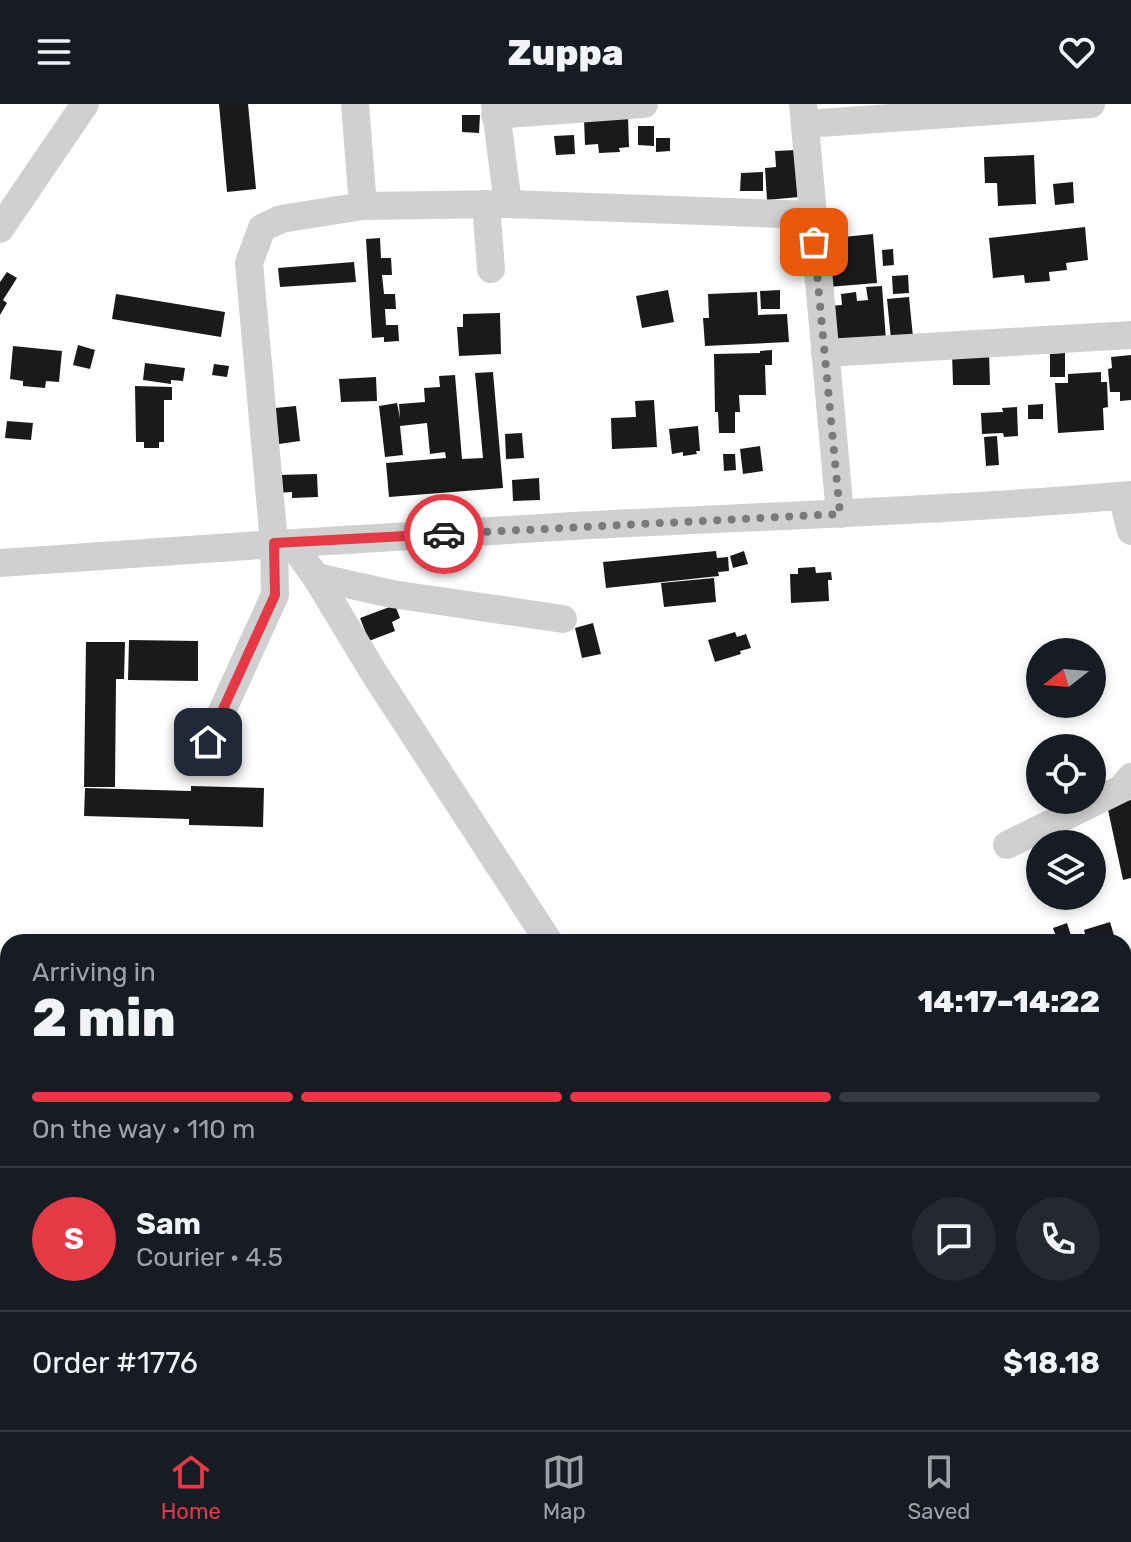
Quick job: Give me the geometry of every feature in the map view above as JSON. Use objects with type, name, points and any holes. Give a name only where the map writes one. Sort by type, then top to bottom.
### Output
[{"type":"street","points":[[0,229],[85,104]]},
{"type":"street","points":[[355,104],[363,206]]},
{"type":"street","points":[[491,269],[497,204],[495,109],[644,104]]},
{"type":"street","points":[[840,514],[804,114],[1091,104]]},
{"type":"street","points":[[208,742],[275,595],[283,544],[249,263],[262,228],[281,219],[363,206],[497,204],[812,215]]},
{"type":"street","points":[[825,353],[1131,335]]},
{"type":"street","points":[[0,563],[575,526],[840,514],[1126,496],[1131,531]]},
{"type":"street","points":[[283,544],[316,577],[374,673],[544,934]]},
{"type":"street","points":[[316,577],[392,594],[563,619]]},
{"type":"street","points":[[1007,845],[1121,789],[1131,777]]},
{"type":"building","points":[[219,104],[248,104],[256,189],[227,192]]},
{"type":"building","points":[[462,115],[480,115],[479,133],[462,132]]},
{"type":"building","points":[[628,117],[629,147],[619,148],[620,152],[599,153],[598,144],[585,145],[584,119]]},
{"type":"building","points":[[638,126],[654,126],[654,146],[638,145]]},
{"type":"building","points":[[574,135],[575,154],[556,155],[554,136]]},
{"type":"building","points":[[656,138],[670,138],[670,151],[656,152]]},
{"type":"building","points":[[796,150],[799,197],[767,200],[765,168],[776,167],[775,151]]},
{"type":"building","points":[[1034,155],[1036,204],[998,206],[997,183],[985,183],[984,157]]},
{"type":"building","points":[[763,172],[763,191],[740,191],[741,173]]},
{"type":"building","points":[[1073,182],[1074,203],[1055,205],[1053,184]]},
{"type":"building","points":[[1085,227],[1088,260],[1066,263],[1067,270],[1049,272],[1050,281],[1025,283],[1024,275],[993,278],[989,238]]},
{"type":"building","points":[[873,234],[877,283],[828,287],[824,239]]},
{"type":"building","points":[[380,238],[381,258],[391,258],[392,275],[382,275],[384,294],[395,294],[396,309],[385,309],[386,325],[398,325],[399,341],[384,342],[384,337],[372,338],[366,239]]},
{"type":"building","points":[[893,249],[894,265],[883,266],[882,250]]},
{"type":"building","points":[[354,262],[356,282],[280,287],[278,268]]},
{"type":"building","points":[[7,272],[17,278],[3,300],[7,303],[0,315],[0,282]]},
{"type":"building","points":[[908,275],[909,293],[893,294],[892,276]]},
{"type":"building","points":[[882,286],[886,340],[830,344],[827,306],[842,305],[841,294],[856,292],[857,301],[868,300],[866,287]]},
{"type":"building","points":[[668,290],[674,322],[642,328],[636,296]]},
{"type":"building","points":[[780,290],[780,309],[761,309],[760,291]]},
{"type":"building","points":[[757,292],[758,315],[787,314],[789,342],[705,346],[703,318],[709,318],[708,294]]},
{"type":"building","points":[[116,294],[225,312],[221,337],[112,319]]},
{"type":"building","points":[[909,297],[913,337],[891,339],[887,299]]},
{"type":"building","points":[[500,313],[501,354],[459,356],[457,327],[463,327],[463,314]]},
{"type":"building","points":[[78,345],[95,350],[90,369],[73,365]]},
{"type":"building","points":[[13,346],[62,351],[59,382],[46,381],[45,388],[23,386],[23,381],[10,379]]},
{"type":"building","points":[[772,350],[772,365],[765,365],[766,395],[739,395],[740,412],[735,412],[735,433],[719,433],[718,412],[715,412],[714,354]]},
{"type":"building","points":[[952,352],[989,352],[990,385],[953,385]]},
{"type":"building","points":[[1065,353],[1065,377],[1050,377],[1050,354]]},
{"type":"building","points":[[1131,355],[1131,400],[1120,401],[1120,392],[1110,392],[1108,369],[1112,368],[1111,357]]},
{"type":"building","points":[[145,363],[185,368],[183,381],[171,380],[171,384],[143,380]]},
{"type":"building","points":[[214,364],[229,366],[227,377],[212,375]]},
{"type":"building","points":[[493,372],[503,488],[389,497],[386,463],[446,458],[445,452],[430,454],[427,423],[400,426],[403,455],[385,457],[379,406],[397,403],[400,418],[399,404],[425,402],[424,388],[440,387],[439,376],[455,375],[462,459],[483,458],[475,373]]},
{"type":"building","points":[[1101,372],[1101,382],[1107,382],[1108,407],[1103,408],[1104,430],[1058,433],[1055,383],[1068,383],[1068,374]]},
{"type":"building","points":[[376,377],[377,401],[341,402],[339,379]]},
{"type":"building","points":[[135,386],[172,387],[172,400],[164,400],[164,442],[159,442],[159,448],[144,448],[144,442],[136,442]]},
{"type":"building","points":[[654,400],[657,447],[612,449],[611,418],[636,417],[635,401]]},
{"type":"building","points":[[1043,404],[1043,419],[1028,419],[1028,405]]},
{"type":"building","points":[[296,406],[300,441],[279,444],[275,408]]},
{"type":"building","points":[[1017,407],[1018,436],[982,434],[981,413],[1003,412],[1002,408]]},
{"type":"building","points":[[7,421],[33,423],[31,440],[5,438]]},
{"type":"building","points":[[698,426],[700,451],[683,456],[683,452],[672,454],[669,429]]},
{"type":"building","points":[[522,433],[524,458],[506,459],[505,434]]},
{"type":"building","points":[[997,436],[999,465],[986,466],[984,437]]},
{"type":"building","points":[[760,446],[763,471],[743,474],[740,449]]},
{"type":"building","points":[[723,454],[735,454],[736,470],[724,471]]},
{"type":"building","points":[[317,474],[318,497],[292,498],[292,492],[277,493],[277,475]]},
{"type":"building","points":[[539,478],[540,500],[513,501],[512,480]]},
{"type":"building","points":[[716,551],[717,558],[728,557],[729,571],[718,572],[719,576],[606,588],[603,562]]},
{"type":"building","points":[[744,551],[748,564],[733,568],[730,556]]},
{"type":"building","points":[[815,567],[816,573],[831,572],[832,580],[828,580],[829,601],[791,603],[790,574],[798,574],[798,568]]},
{"type":"building","points":[[714,578],[716,602],[664,607],[661,583]]},
{"type":"building","points":[[395,605],[400,618],[392,622],[395,631],[369,641],[360,618]]},
{"type":"building","points":[[593,623],[601,654],[582,658],[575,628]]},
{"type":"building","points":[[735,632],[737,637],[746,634],[751,648],[715,662],[708,640]]},
{"type":"building","points":[[129,640],[198,641],[198,681],[128,680]]},
{"type":"building","points":[[86,642],[125,642],[124,679],[116,679],[115,787],[84,787]]},
{"type":"building","points":[[191,786],[264,788],[263,827],[189,825],[189,819],[84,816],[85,788],[191,791]]},
{"type":"building","points":[[1131,800],[1131,878],[1123,880],[1107,805]]},
{"type":"building","points":[[1110,922],[1114,934],[1085,934],[1084,930]]},
{"type":"building","points":[[1067,923],[1070,934],[1055,934],[1053,928]]},
{"type":"way so far","points":[[444,534],[840,514],[814,242]]},
{"type":"route","points":[[208,742],[275,595],[274,543],[444,534]]}]
